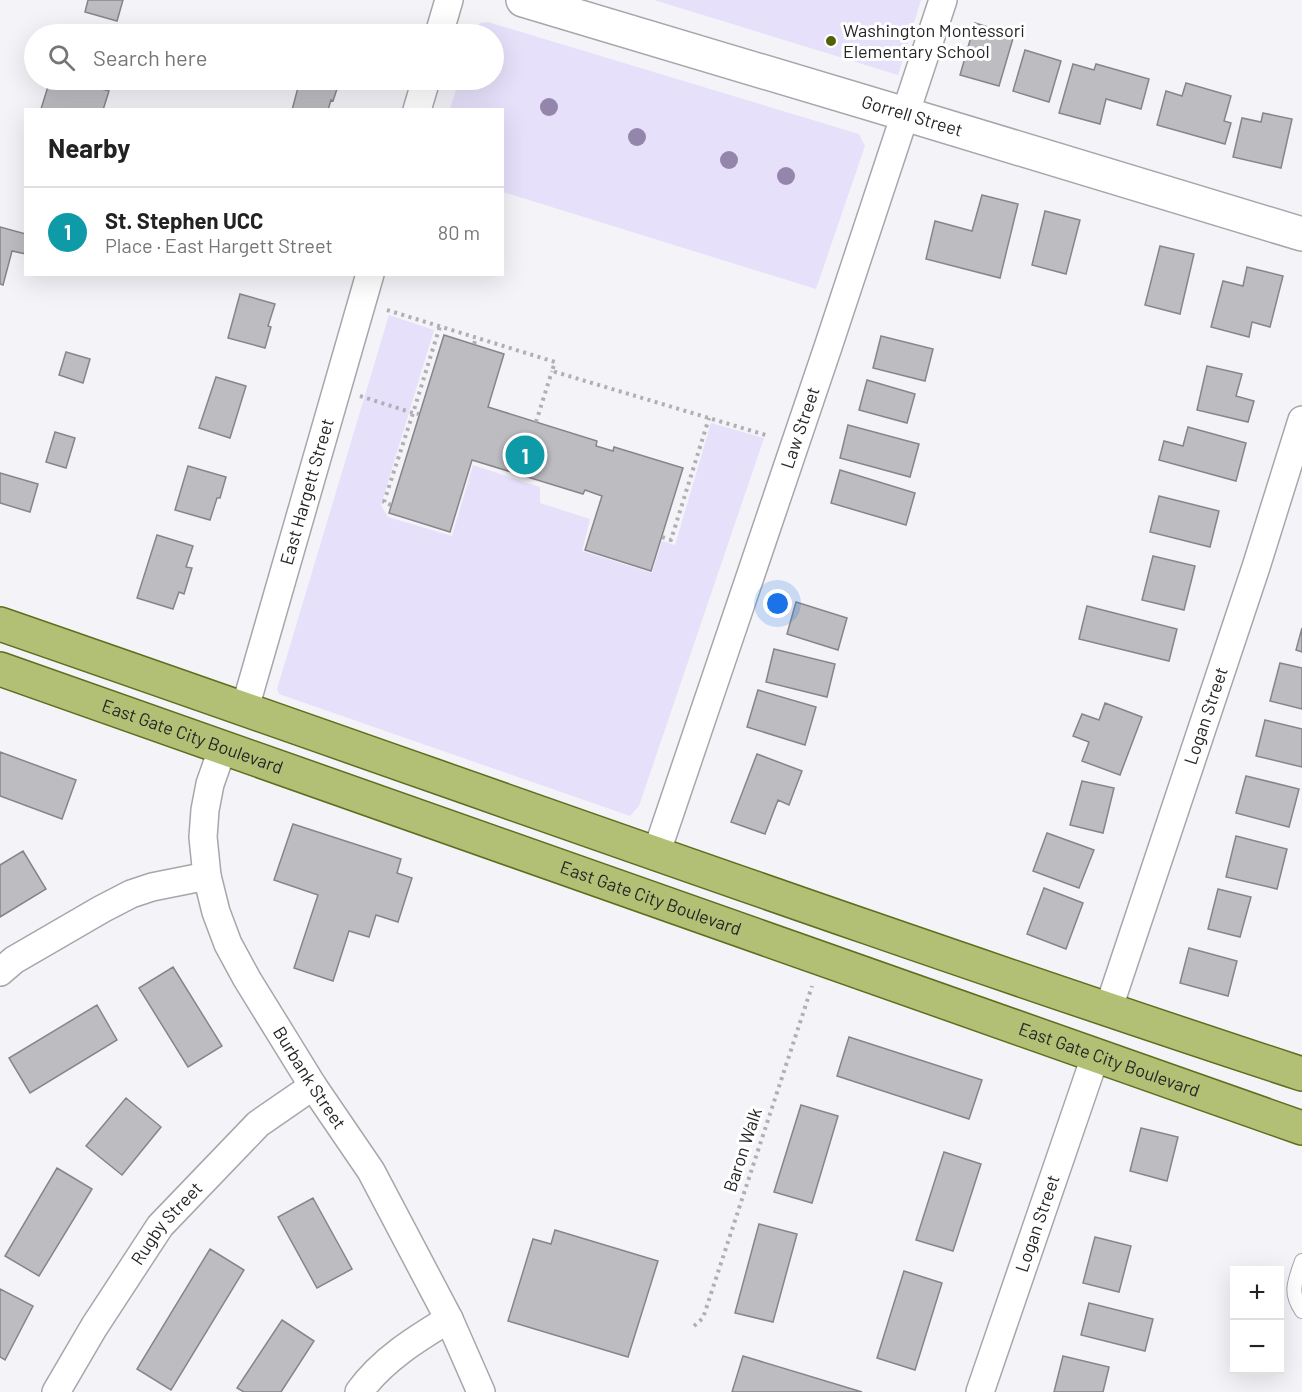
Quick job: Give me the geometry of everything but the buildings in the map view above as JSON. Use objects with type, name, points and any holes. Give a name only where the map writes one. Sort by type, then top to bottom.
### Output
[{"type":"main road","points":[[0,624],[656,854],[1108,1010],[1302,1074]]},
{"type":"main road","name":"East Gate City Boulevard","points":[[0,669],[1302,1128]]},
{"type":"street","points":[[442,24],[449,0]]},
{"type":"street","name":"Gorrell Street","points":[[523,0],[1302,234]]},
{"type":"street","name":"Law Street","points":[[656,854],[825,358],[943,0]]},
{"type":"street","points":[[418,108],[423,90]]},
{"type":"street","name":"East Hargett Street","points":[[245,708],[369,276]]},
{"type":"street","name":"Logan Street","points":[[1108,1010],[1256,567],[1302,420]]},
{"type":"street","name":"Burbank Street","points":[[223,747],[210,784],[203,837],[207,876],[216,912],[228,944],[313,1086],[371,1172],[449,1319],[481,1392]]},
{"type":"street","points":[[0,972],[14,960],[131,894],[152,887],[207,876]]},
{"type":"street","name":"Logan Street","points":[[980,1392],[1096,1054]]},
{"type":"street","name":"Rugby Street","points":[[56,1392],[94,1327],[160,1226],[258,1124],[313,1086]]},
{"type":"street","points":[[359,1392],[366,1382],[405,1346],[449,1319]]},
{"type":"lane","points":[[1302,1261],[1294,1283],[1294,1299],[1302,1311]]},
{"type":"path","points":[[386,309],[555,362],[536,422]]},
{"type":"path","points":[[392,505],[384,502],[440,326]]},
{"type":"path","points":[[474,344],[476,338]]},
{"type":"path","points":[[552,371],[769,436]]},
{"type":"path","points":[[359,395],[419,414]]},
{"type":"path","points":[[662,537],[672,540],[709,418]]},
{"type":"path","name":"Baron Walk","points":[[693,1326],[703,1318],[814,979]]},
{"type":"shaded area","name":"Washington Montessori Elementary School","points":[[654,0],[921,0],[898,75]]},
{"type":"shaded area","points":[[504,27],[859,134],[865,146],[816,289],[504,192],[504,108],[450,108],[456,90],[504,90]]},
{"type":"shaded area","points":[[389,315],[434,330],[381,505],[388,517],[452,536],[473,465],[540,487],[540,503],[590,519],[582,551],[652,573],[662,541],[675,545],[711,423],[764,438],[639,806],[630,816],[279,694],[277,689]]},
{"type":"place","name":"Washington Montessori Elementary School","points":[[831,41]]},
{"type":"place","name":"St. Stephen UCC","points":[[525,455]]}]
